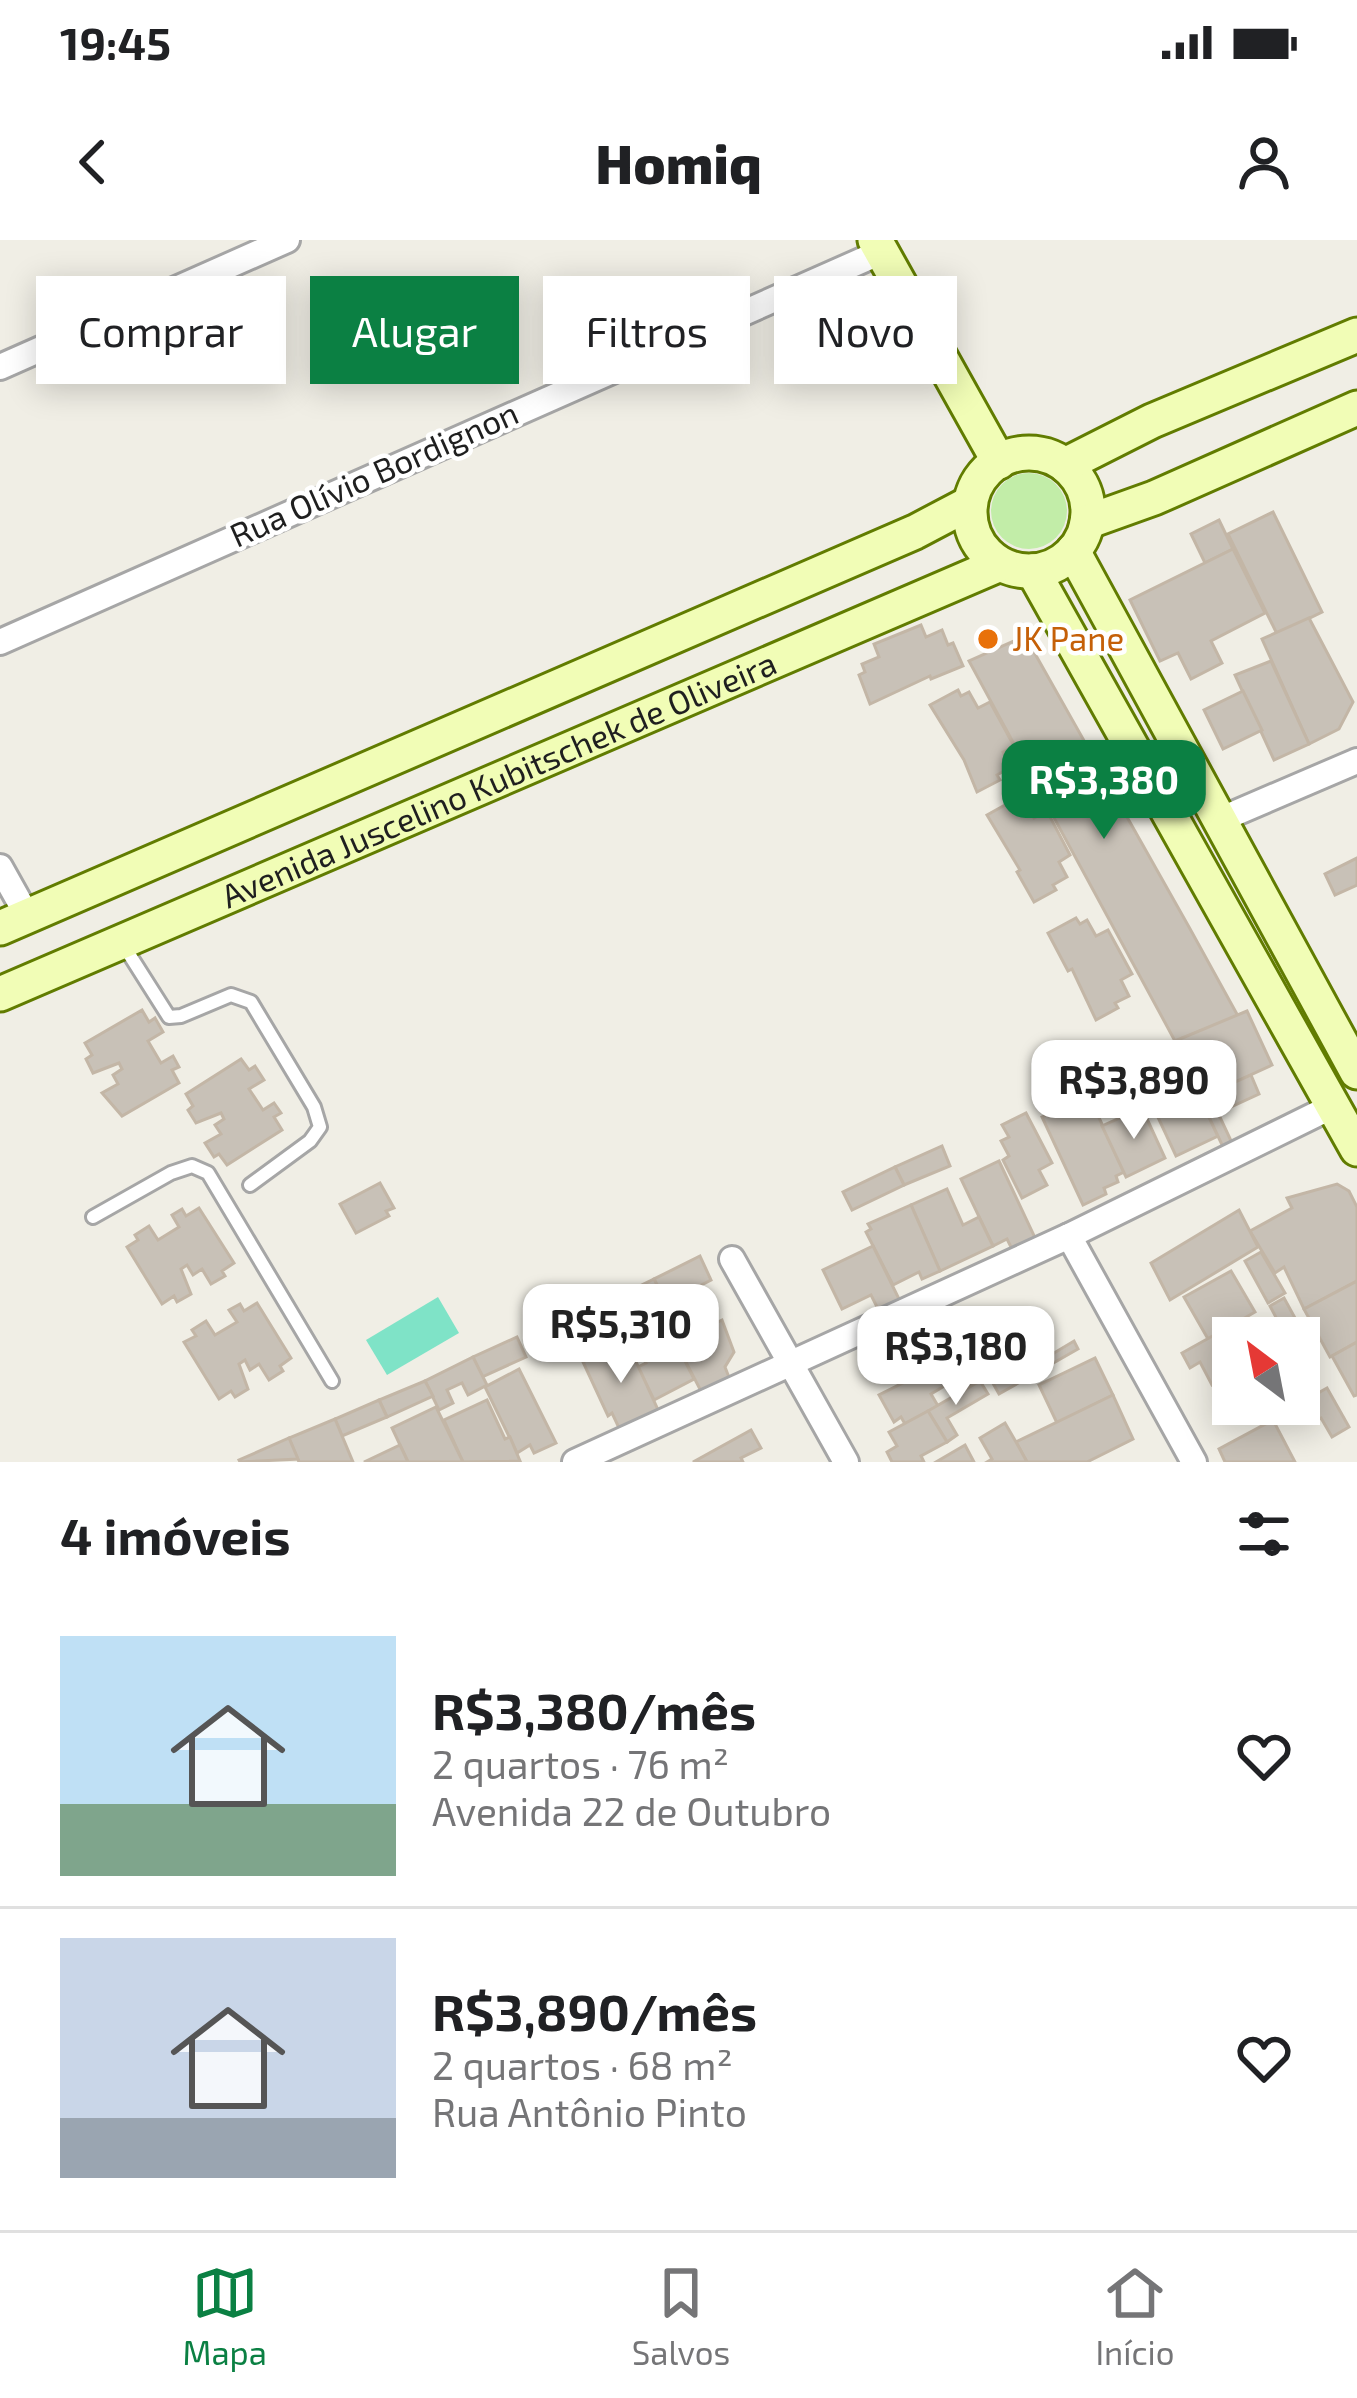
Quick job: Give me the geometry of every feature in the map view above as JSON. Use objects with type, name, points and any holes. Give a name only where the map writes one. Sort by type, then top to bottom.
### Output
[{"type":"main road","points":[[878,246],[999,462]]},
{"type":"main road","points":[[1065,465],[1152,421],[1357,335]]},
{"type":"main road","points":[[1017,567],[1059,563],[1080,536],[1357,408]]},
{"type":"main road","points":[[1357,1072],[1217,820],[1080,536],[1081,484],[1053,458],[1025,453],[999,462],[980,479],[970,502],[976,538],[1017,567],[1357,1149]]},
{"type":"main road","name":"Avenida Juscelino Kubitschek de Oliveira","points":[[14,923],[915,532],[970,502]]},
{"type":"main road","name":"Avenida Juscelino Kubitschek de Oliveira","points":[[0,994],[121,939],[1017,567]]},
{"type":"street","points":[[0,367],[287,240]]},
{"type":"street","name":"Rua Olívio Bordignon","points":[[0,642],[878,246]]},
{"type":"street","points":[[1217,820],[1357,760]]},
{"type":"street","points":[[0,867],[14,923]]},
{"type":"street","points":[[574,1462],[1070,1235],[1333,1106]]},
{"type":"street","points":[[1070,1235],[1194,1462]]},
{"type":"street","points":[[732,1259],[845,1462]]},
{"type":"lane","points":[[121,939],[170,1016],[231,995],[251,1002],[314,1107],[320,1127],[310,1141],[250,1185]]},
{"type":"lane","points":[[93,1217],[171,1173],[192,1166],[208,1173],[332,1381]]},
{"type":"green space","points":[[1029,473],[1056,484],[1067,511],[1056,538],[1029,549],[1002,538],[991,511],[1002,484]]},
{"type":"green space","points":[[438,1297],[459,1333],[387,1375],[366,1340]]},
{"type":"building","points":[[1273,512],[1322,612],[1277,634],[1228,534]]},
{"type":"building","points":[[1219,520],[1233,549],[1205,563],[1191,534]]},
{"type":"building","points":[[1233,549],[1265,613],[1211,641],[1222,663],[1191,679],[1178,653],[1160,661],[1130,600]]},
{"type":"building","points":[[1309,618],[1353,702],[1339,729],[1309,744],[1262,639]]},
{"type":"building","points":[[921,625],[926,637],[942,630],[963,666],[870,704],[859,675],[865,672],[862,664],[879,657],[874,644]]},
{"type":"building","points":[[1025,636],[1238,1016],[1175,1041],[969,661]]},
{"type":"building","points":[[1271,661],[1309,744],[1274,760],[1235,675]]},
{"type":"building","points":[[958,690],[961,696],[969,692],[978,708],[990,702],[1014,746],[1003,752],[1011,767],[997,775],[1000,780],[977,792],[964,760],[930,705]]},
{"type":"building","points":[[1243,691],[1262,730],[1223,749],[1204,710]]},
{"type":"building","points":[[1014,800],[1018,806],[1025,802],[1034,818],[1047,811],[1070,855],[1059,862],[1067,877],[1053,885],[1056,890],[1034,902],[987,815]]},
{"type":"building","points":[[1357,858],[1357,885],[1335,895],[1325,874]]},
{"type":"building","points":[[1076,918],[1080,924],[1087,920],[1096,936],[1108,930],[1132,974],[1121,980],[1129,996],[1096,1020],[1072,969],[1068,971],[1048,933]]},
{"type":"building","points":[[142,1010],[149,1022],[155,1018],[163,1032],[148,1041],[161,1063],[173,1056],[179,1067],[172,1070],[179,1083],[122,1116],[102,1093],[118,1084],[113,1075],[122,1069],[119,1063],[93,1073],[86,1059],[92,1055],[85,1043]]},
{"type":"building","points":[[1247,1011],[1272,1065],[1200,1098],[1175,1041]]},
{"type":"building","points":[[241,1059],[249,1070],[255,1066],[264,1080],[249,1089],[263,1110],[274,1103],[281,1113],[274,1117],[282,1130],[227,1165],[205,1143],[221,1134],[215,1125],[224,1119],[221,1113],[196,1123],[186,1094]]},
{"type":"building","points":[[1184,1063],[1218,1136],[1176,1156],[1142,1083]]},
{"type":"building","points":[[1251,1075],[1259,1094],[1218,1113],[1233,1145],[1224,1149],[1200,1098]]},
{"type":"building","points":[[1089,1096],[1124,1172],[1116,1176],[1118,1182],[1104,1188],[1106,1194],[1083,1205],[1042,1117]]},
{"type":"building","points":[[1142,1108],[1165,1158],[1126,1177],[1102,1126]]},
{"type":"building","points":[[1026,1113],[1052,1163],[1039,1170],[1047,1185],[1022,1198],[1003,1160],[1009,1156],[1001,1141],[1009,1137],[1002,1125]]},
{"type":"building","points":[[942,1146],[950,1166],[904,1185],[895,1167]]},
{"type":"building","points":[[999,1161],[1037,1242],[1014,1253],[1007,1239],[993,1246],[961,1179]]},
{"type":"building","points":[[895,1167],[904,1185],[852,1210],[843,1192]]},
{"type":"building","points":[[380,1183],[394,1208],[386,1211],[389,1216],[356,1233],[340,1204]]},
{"type":"building","points":[[1337,1184],[1349,1191],[1357,1207],[1357,1281],[1304,1309],[1284,1267],[1275,1273],[1250,1231],[1292,1208],[1287,1198]]},
{"type":"building","points":[[947,1189],[963,1225],[979,1217],[993,1246],[940,1271],[911,1205]]},
{"type":"building","points":[[911,1205],[940,1271],[922,1279],[919,1272],[893,1285],[866,1232],[871,1229],[868,1224]]},
{"type":"building","points":[[199,1208],[234,1263],[211,1284],[202,1269],[193,1275],[187,1265],[181,1269],[191,1294],[177,1302],[174,1296],[162,1304],[127,1247],[149,1226],[158,1240],[179,1227],[172,1215],[182,1209],[186,1216]]},
{"type":"building","points":[[1239,1210],[1258,1247],[1170,1300],[1151,1263]]},
{"type":"building","points":[[873,1246],[900,1301],[879,1311],[871,1295],[842,1309],[823,1270]]},
{"type":"building","points":[[1261,1252],[1285,1293],[1268,1303],[1245,1261]]},
{"type":"building","points":[[700,1256],[711,1280],[666,1303],[654,1279]]},
{"type":"building","points":[[1231,1271],[1255,1312],[1246,1317],[1212,1317],[1208,1339],[1184,1297]]},
{"type":"building","points":[[654,1279],[666,1303],[620,1324],[609,1301]]},
{"type":"building","points":[[1357,1281],[1357,1342],[1330,1357],[1320,1339],[1320,1317],[1308,1317],[1304,1309]]},
{"type":"building","points":[[1284,1298],[1294,1317],[1276,1317],[1270,1306]]},
{"type":"building","points":[[609,1301],[620,1324],[589,1339],[594,1349],[581,1356],[565,1321]]},
{"type":"building","points":[[257,1303],[291,1358],[269,1380],[259,1364],[250,1370],[245,1360],[239,1364],[248,1389],[235,1397],[231,1391],[219,1399],[184,1342],[196,1336],[192,1330],[206,1321],[215,1335],[237,1322],[229,1310],[240,1304],[244,1311]]},
{"type":"building","points":[[1028,1314],[1045,1344],[1036,1356],[1039,1362],[1074,1341],[1078,1349],[999,1394],[972,1346]]},
{"type":"building","points":[[662,1315],[694,1379],[654,1400],[638,1367],[646,1363],[630,1331]]},
{"type":"building","points":[[722,1320],[734,1352],[725,1367],[730,1380],[703,1395],[676,1343]]},
{"type":"building","points":[[1212,1336],[1212,1385],[1200,1362],[1190,1368],[1182,1353]]},
{"type":"building","points":[[517,1337],[526,1357],[482,1377],[473,1357]]},
{"type":"building","points":[[627,1342],[659,1412],[620,1430],[612,1413],[608,1416],[583,1362]]},
{"type":"building","points":[[1357,1342],[1357,1395],[1354,1396],[1332,1356]]},
{"type":"building","points":[[961,1354],[972,1386],[954,1396],[946,1385],[931,1394],[938,1406],[905,1424],[901,1417],[894,1422],[879,1395]]},
{"type":"building","points":[[473,1357],[487,1385],[468,1395],[462,1383],[447,1390],[453,1403],[439,1410],[425,1381]]},
{"type":"building","points":[[1095,1358],[1113,1395],[1057,1423],[1039,1385]]},
{"type":"building","points":[[519,1369],[556,1443],[534,1453],[530,1445],[517,1453],[485,1387]]},
{"type":"building","points":[[425,1381],[433,1396],[387,1417],[379,1400]]},
{"type":"building","points":[[980,1381],[988,1394],[947,1418],[957,1435],[947,1442],[928,1411]]},
{"type":"building","points":[[1327,1388],[1349,1427],[1332,1437],[1320,1419],[1320,1392]]},
{"type":"building","points":[[1113,1395],[1133,1439],[1087,1462],[1027,1462],[1016,1442]]},
{"type":"building","points":[[379,1400],[387,1417],[342,1436],[335,1419]]},
{"type":"building","points":[[487,1400],[520,1461],[463,1462],[444,1420]]},
{"type":"building","points":[[436,1407],[463,1462],[408,1462],[392,1428]]},
{"type":"building","points":[[928,1411],[947,1442],[921,1456],[924,1462],[892,1462],[887,1452],[897,1446],[889,1432]]},
{"type":"building","points":[[335,1419],[353,1462],[299,1462],[289,1438]]},
{"type":"building","points":[[1005,1423],[1027,1462],[987,1462],[992,1459],[980,1438]]},
{"type":"building","points":[[1264,1425],[1276,1425],[1295,1462],[1225,1462],[1219,1449]]},
{"type":"building","points":[[751,1430],[761,1448],[741,1458],[743,1462],[693,1462]]},
{"type":"building","points":[[289,1438],[298,1459],[239,1460]]},
{"type":"building","points":[[400,1445],[408,1462],[364,1462]]},
{"type":"building","points":[[965,1445],[974,1462],[936,1462]]},
{"type":"place","name":"JK Pane","points":[[988,639]]}]
